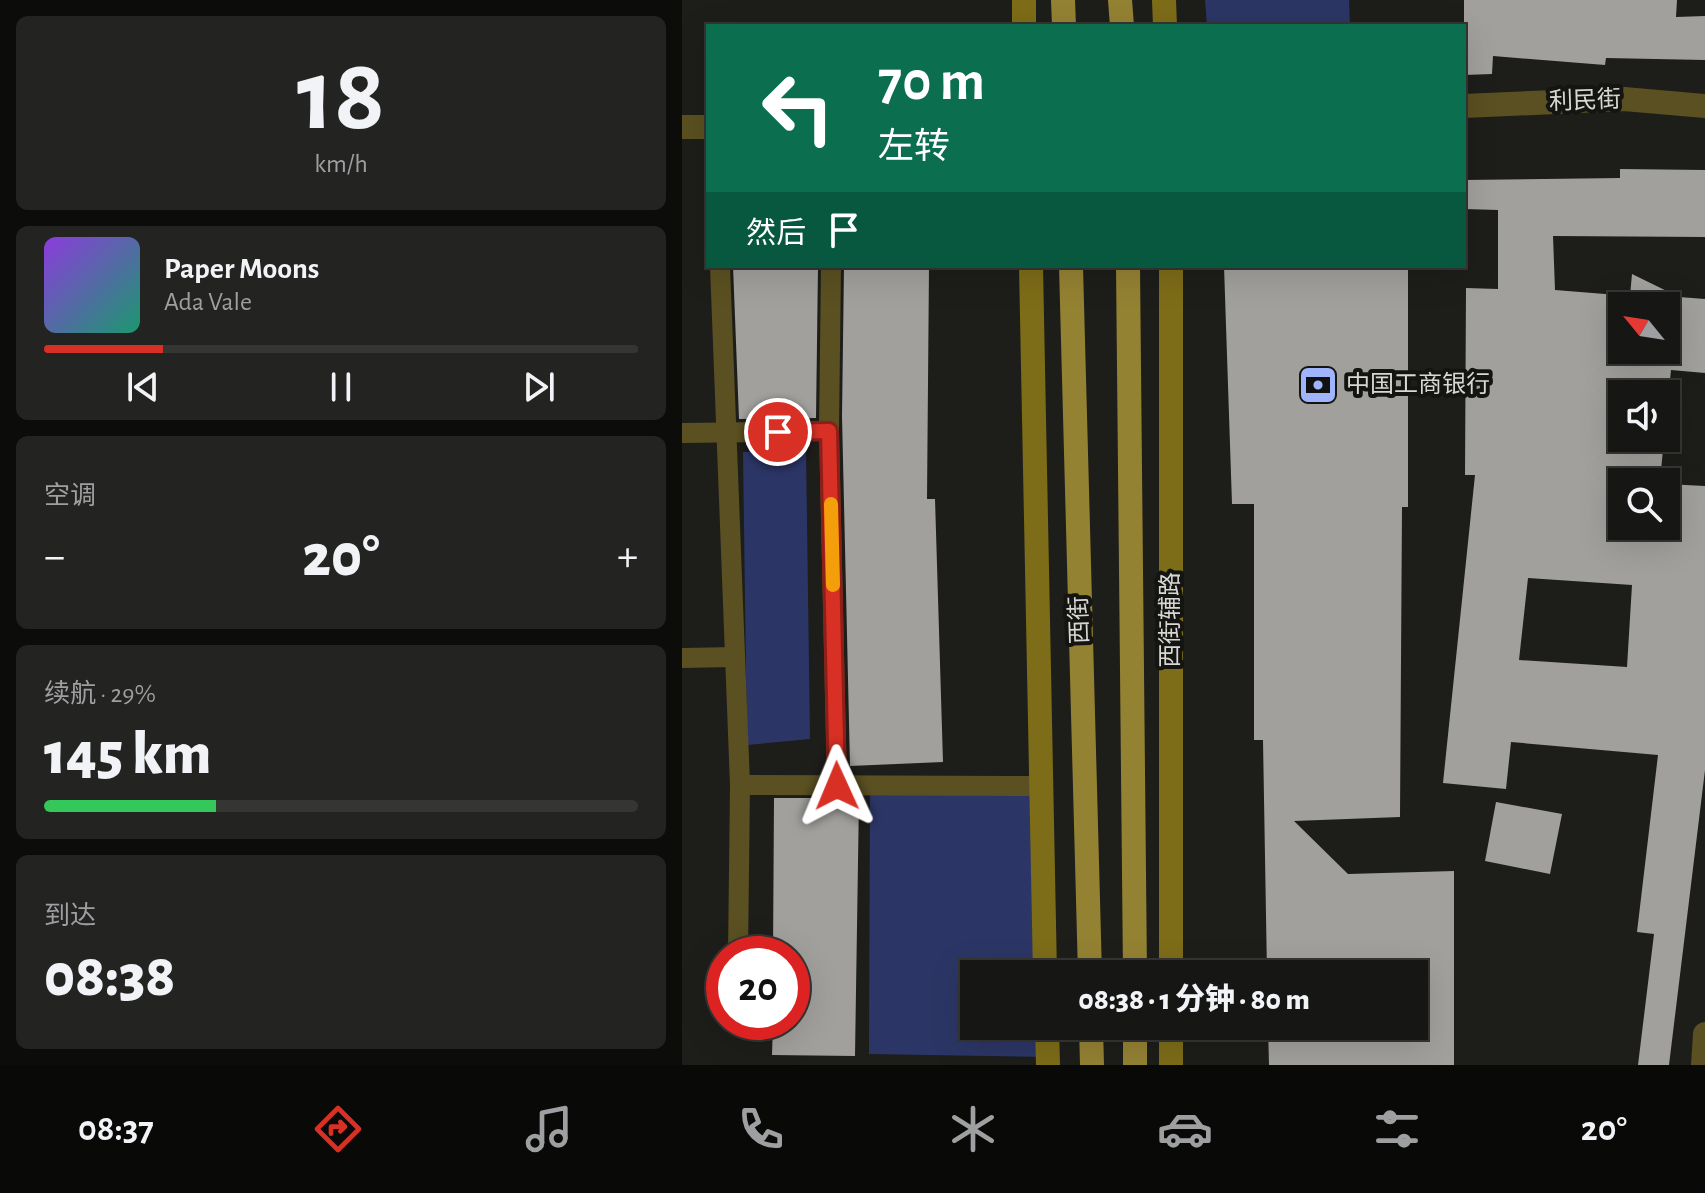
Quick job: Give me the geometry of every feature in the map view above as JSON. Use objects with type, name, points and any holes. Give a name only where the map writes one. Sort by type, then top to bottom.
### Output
[{"type":"main road","points":[[1063,0],[1064,24]]},
{"type":"main road","points":[[1120,0],[1122,24]]},
{"type":"main road","name":"西街","points":[[1071,268],[1090,960]]},
{"type":"main road","points":[[1128,268],[1135,960]]},
{"type":"main road","points":[[1091,1040],[1092,1065]]},
{"type":"main road","points":[[1135,1040],[1135,1065]]},
{"type":"street","points":[[1024,0],[1024,24]]},
{"type":"street","points":[[1164,0],[1165,24]]},
{"type":"street","name":"利民街","points":[[1466,106],[1624,99],[1705,106]]},
{"type":"street","points":[[682,127],[706,127]]},
{"type":"street","points":[[1031,268],[1045,960]]},
{"type":"street","name":"西街辅路","points":[[1171,268],[1171,960]]},
{"type":"street","points":[[1703,1065],[1705,1034]]},
{"type":"street","points":[[1047,1040],[1048,1065]]},
{"type":"street","points":[[1171,1040],[1171,1065]]},
{"type":"lane","points":[[720,268],[740,785],[738,936]]},
{"type":"lane","points":[[831,268],[829,431],[837,786]]},
{"type":"lane","points":[[682,433],[829,431]]},
{"type":"lane","points":[[682,658],[735,657]]},
{"type":"lane","points":[[740,785],[1041,786]]},
{"type":"shaded area","points":[[1205,0],[1349,0],[1350,24],[1207,24]]},
{"type":"shaded area","points":[[806,450],[810,739],[747,745],[743,452]]},
{"type":"shaded area","points":[[870,785],[1041,786],[1045,960],[960,960],[960,1040],[1047,1040],[1048,1057],[869,1054]]},
{"type":"building","points":[[1464,0],[1677,0],[1676,17],[1705,16],[1705,60],[1606,58],[1605,65],[1493,56],[1492,74],[1466,75]]},
{"type":"building","points":[[1620,169],[1705,170],[1705,237],[1553,236],[1555,290],[1608,294],[1608,364],[1680,364],[1680,297],[1705,299],[1705,373],[1671,370],[1670,380],[1608,380],[1608,452],[1663,452],[1661,468],[1608,468],[1608,540],[1680,540],[1680,485],[1705,486],[1705,770],[1669,1065],[1638,1065],[1654,934],[1637,932],[1658,755],[1511,742],[1506,789],[1443,783],[1475,475],[1465,475],[1466,288],[1498,289],[1498,210],[1466,209],[1466,180],[1620,178]],"holes":[[[1528,578],[1632,585],[1627,667],[1519,660]]]},
{"type":"building","points":[[733,268],[818,268],[816,418],[739,419]]},
{"type":"building","points":[[844,268],[929,268],[927,499],[935,499],[943,762],[850,766],[842,416]]},
{"type":"building","points":[[1224,268],[1408,268],[1408,507],[1402,507],[1400,817],[1294,821],[1348,874],[1454,871],[1454,1065],[1269,1065],[1268,1040],[1428,1040],[1428,960],[1267,960],[1263,740],[1254,740],[1254,504],[1232,504]]},
{"type":"building","points":[[1632,274],[1669,292],[1630,292]]},
{"type":"building","points":[[774,798],[859,798],[855,1056],[772,1055],[772,1040],[810,1040],[810,936],[773,936]]},
{"type":"building","points":[[1496,802],[1562,814],[1550,874],[1485,861]]},
{"type":"slow traffic","points":[[831,504],[833,585]]},
{"type":"place","name":"中国工商银行","points":[[1318,385]]},
{"type":"route","points":[[778,432],[829,431],[837,786]]}]
